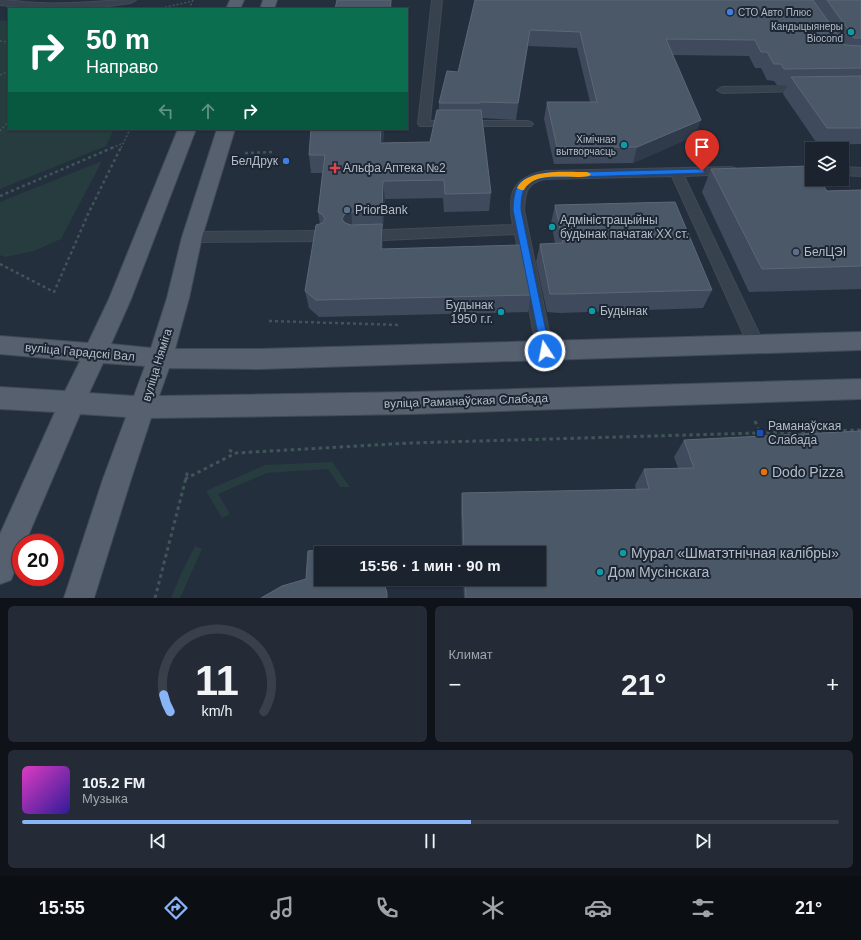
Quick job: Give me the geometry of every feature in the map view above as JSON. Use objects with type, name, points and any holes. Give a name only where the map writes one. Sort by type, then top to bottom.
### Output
[{"type":"main road","points":[[0,569],[71,403],[124,289],[187,130]]},
{"type":"main road","name":"вуліца Няміга","points":[[79,598],[117,479],[144,407],[160,358],[178,298],[192,237],[226,130]]},
{"type":"main road","points":[[160,358],[260,360],[861,341]]},
{"type":"main road","name":"вуліца Гарадскі Вал","points":[[0,346],[160,358]]},
{"type":"main road","name":"вуліца Раманаўская Слабада","points":[[71,403],[144,407],[412,403],[861,389]]},
{"type":"main road","points":[[0,398],[71,403]]},
{"type":"lane","points":[[0,2],[40,6],[87,6],[131,0]]},
{"type":"lane","points":[[437,0],[424,124],[527,124]]},
{"type":"lane","points":[[722,90],[815,88]]},
{"type":"lane","points":[[545,351],[517,210],[517,195],[522,184],[531,178],[545,175],[741,171]]},
{"type":"lane","points":[[849,171],[861,172]]},
{"type":"lane","points":[[676,172],[756,344]]},
{"type":"lane","points":[[353,236],[521,229]]},
{"type":"lane","points":[[192,237],[320,236]]},
{"type":"path","points":[[161,8],[193,0]]},
{"type":"path","points":[[0,131],[8,123]]},
{"type":"path","points":[[0,264],[54,292],[89,212],[130,130]]},
{"type":"path","points":[[0,196],[124,142]]},
{"type":"path","points":[[185,479],[236,453],[418,443],[861,430]]},
{"type":"path","points":[[229,450],[236,453]]},
{"type":"path","points":[[155,598],[188,470]]},
{"type":"green space","points":[[0,20],[8,21],[8,130],[114,130],[106,146],[0,189]]},
{"type":"green space","points":[[102,161],[61,239],[34,251],[5,257],[0,255],[0,202]]},
{"type":"green space","points":[[332,462],[350,487],[340,487],[328,469],[267,473],[218,494],[230,514],[222,518],[206,491],[265,465]]},
{"type":"green space","points":[[195,546],[202,549],[180,598],[171,598],[181,574]]},
{"type":"building","points":[[337,0],[391,0],[390,8],[335,8]]},
{"type":"building","points":[[475,0],[813,0],[845,45],[861,46],[861,68],[784,69],[781,64],[774,64],[767,52],[761,52],[755,40],[666,39],[701,120],[637,147],[557,147],[547,102],[597,102],[580,32],[530,30],[518,103],[439,103],[447,71],[458,72]]},
{"type":"building","points":[[827,0],[861,0],[861,38],[854,38]]},
{"type":"building","points":[[861,76],[861,128],[827,128],[791,77]]},
{"type":"building","points":[[437,110],[481,110],[491,193],[445,194],[444,180],[383,181],[382,211],[351,212],[344,215],[342,219],[345,223],[351,225],[382,224],[381,249],[521,245],[531,295],[316,300],[305,291],[316,225],[323,223],[325,219],[323,215],[318,212],[325,155],[309,155],[311,130],[381,130],[380,143],[430,142]]},
{"type":"building","name":"БелЦЭІ","points":[[805,166],[805,186],[824,186],[827,191],[861,190],[861,266],[762,269],[711,169]]},
{"type":"building","points":[[675,202],[712,290],[550,294],[540,244],[563,243],[555,205]]},
{"type":"building","points":[[861,431],[861,598],[466,598],[465,586],[546,586],[546,546],[464,546],[462,493],[649,489],[644,469],[694,468],[684,440]]},
{"type":"building","points":[[314,550],[314,586],[385,586],[387,598],[261,598],[282,586],[306,579],[308,551]]},
{"type":"slow traffic","points":[[521,188],[522,184],[531,178],[545,175],[587,174]]},
{"type":"place","name":"СТО Авто Плюс","points":[[730,12]]},
{"type":"place","name":"Кандыцыянеры Biocond","points":[[851,32]]},
{"type":"place","name":"Хімічная вытворчасць","points":[[624,145]]},
{"type":"place","name":"БелДрук","points":[[286,161]]},
{"type":"place","name":"Альфа Аптека №2","points":[[335,168]]},
{"type":"place","name":"PriorBank","points":[[347,210]]},
{"type":"place","name":"Адміністрацыйны будынак пачатак XX ст.","points":[[552,227]]},
{"type":"place","name":"БелЦЭІ","points":[[796,252]]},
{"type":"place","name":"Будынак","points":[[592,311]]},
{"type":"place","name":"Будынак 1950 г.г.","points":[[501,312]]},
{"type":"place","name":"Раманаўская Слабада","points":[[760,433]]},
{"type":"place","name":"Dodo Pizza","points":[[764,472]]},
{"type":"place","name":"Мурал «Шматэтнічная калібры»","points":[[623,553]]},
{"type":"place","name":"Дом Мусінскага","points":[[600,572]]},
{"type":"route","points":[[545,351],[517,210],[517,195],[522,184],[531,178],[545,175],[702,171]]}]
